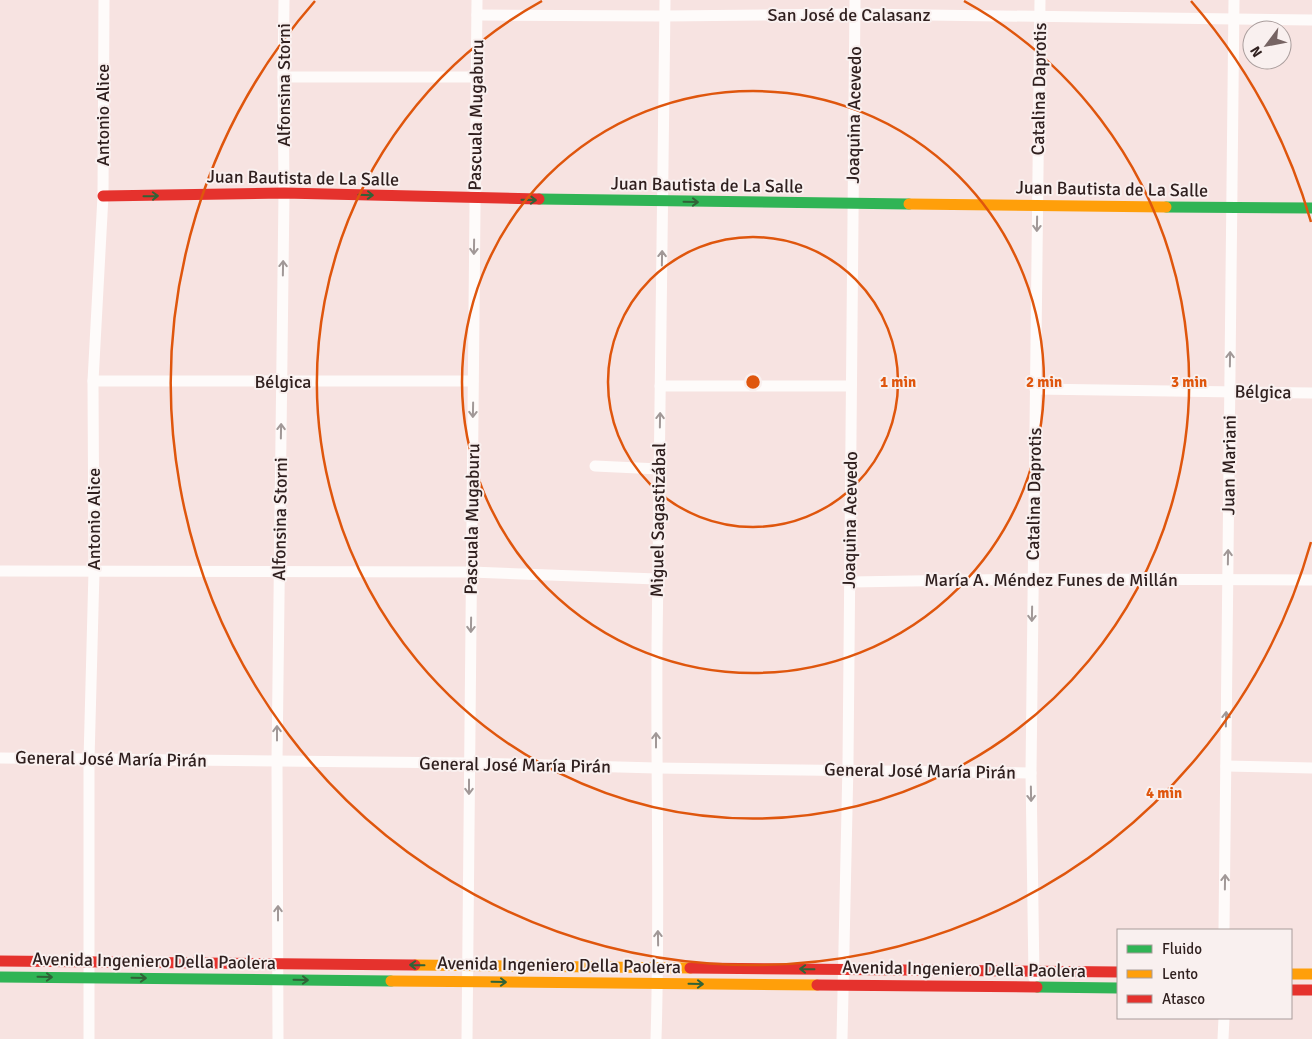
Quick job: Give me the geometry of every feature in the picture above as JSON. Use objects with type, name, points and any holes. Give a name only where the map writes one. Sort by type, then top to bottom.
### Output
[{"type":"main road","name":"Juan Bautista de La Salle","points":[[103,196],[284,193],[662,202],[1312,208]]},
{"type":"main road","name":"Avenida Ingeniero Della Paolera","points":[[0,961],[1117,972]]},
{"type":"main road","points":[[1292,974],[1312,974]]},
{"type":"main road","name":"Avenida Ingeniero Della Paolera","points":[[0,977],[1117,988]]},
{"type":"main road","points":[[1292,990],[1312,990]]},
{"type":"street","name":"Antonio Alice","points":[[90,1039],[89,760],[94,571],[93,381],[103,196],[104,0]]},
{"type":"street","name":"Alfonsina Storni","points":[[278,1039],[278,571],[284,193],[284,0]]},
{"type":"street","name":"Pascuala Mugaburu","points":[[467,1039],[477,0]]},
{"type":"street","name":"Miguel Sagastizábal","points":[[656,1039],[658,983],[657,579],[665,0]]},
{"type":"street","name":"Joaquina Acevedo","points":[[842,1039],[848,771],[855,0]]},
{"type":"street","name":"Catalina Daprotis","points":[[1034,987],[1031,773],[1040,0]]},
{"type":"street","name":"Juan Mariani","points":[[1224,929],[1234,0]]},
{"type":"street","name":"San José de Calasanz","points":[[477,15],[855,14],[1312,20]]},
{"type":"street","points":[[283,77],[476,77]]},
{"type":"street","name":"Bélgica","points":[[93,381],[473,381]]},
{"type":"street","points":[[660,386],[852,386]]},
{"type":"street","name":"Bélgica","points":[[1035,389],[1312,393]]},
{"type":"street","points":[[595,466],[659,469]]},
{"type":"street","points":[[0,571],[471,572],[657,579]]},
{"type":"street","name":"María A. Méndez Funes de Millán","points":[[850,582],[1033,579],[1312,580]]},
{"type":"street","name":"General José María Pirán","points":[[0,758],[469,763],[656,768],[1031,773]]},
{"type":"street","points":[[1226,766],[1312,768]]},
{"type":"street","points":[[1223,1039],[1224,1019]]},
{"type":"traffic: fast","points":[[539,199],[909,204]]},
{"type":"traffic: fast","points":[[1166,207],[1312,208]]},
{"type":"traffic: fast","points":[[0,977],[391,981]]},
{"type":"traffic: fast","points":[[1037,987],[1117,988]]},
{"type":"traffic: slow","points":[[909,204],[1166,207]]},
{"type":"traffic: slow","points":[[415,965],[690,968]]},
{"type":"traffic: slow","points":[[1292,974],[1312,974]]},
{"type":"traffic: slow","points":[[391,981],[817,985]]},
{"type":"traffic: jam","points":[[103,196],[284,193],[539,199]]},
{"type":"traffic: jam","points":[[0,961],[415,965]]},
{"type":"traffic: jam","points":[[690,968],[1117,972]]},
{"type":"traffic: jam","points":[[817,985],[1037,987]]},
{"type":"traffic: jam","points":[[1292,990],[1312,990]]}]
